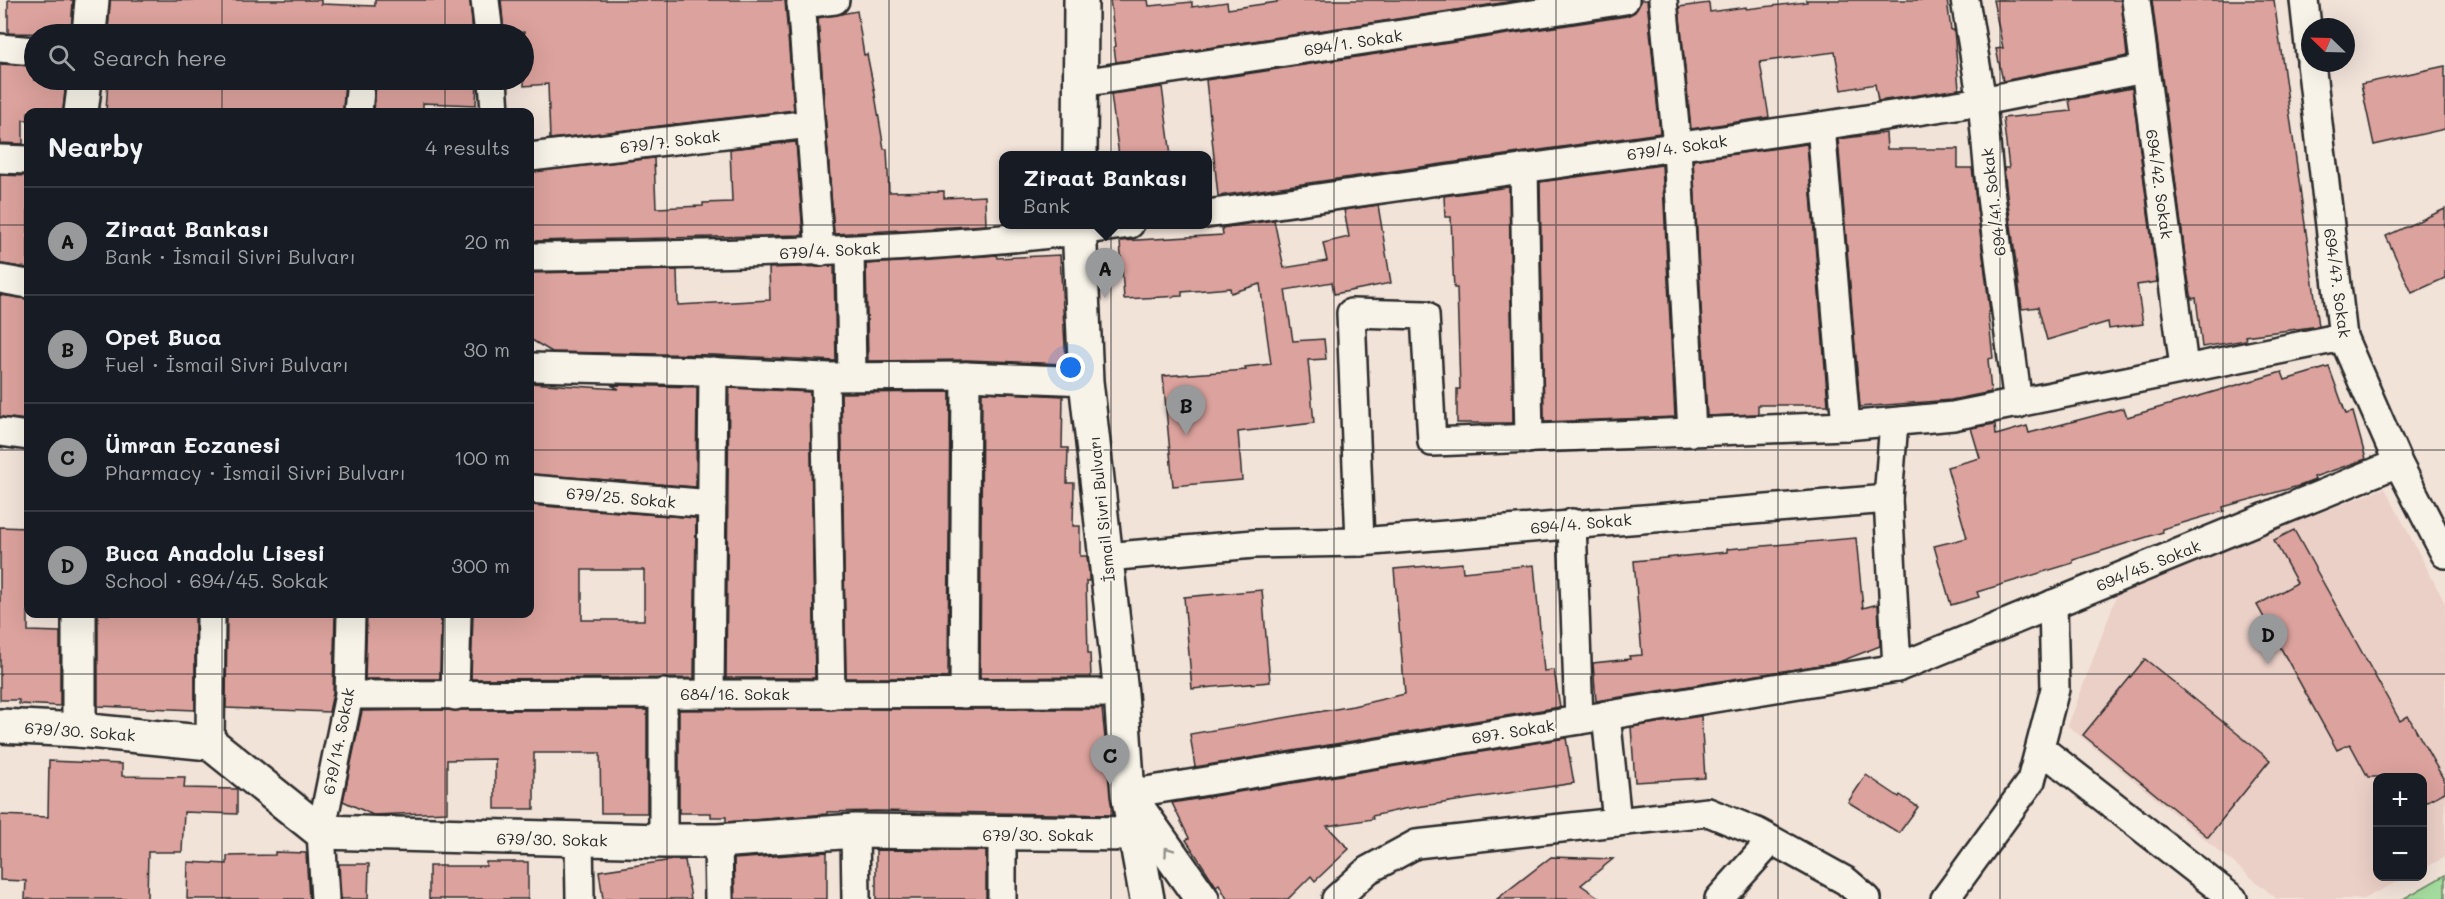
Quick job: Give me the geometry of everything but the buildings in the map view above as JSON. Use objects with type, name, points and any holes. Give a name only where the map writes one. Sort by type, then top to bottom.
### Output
[{"type":"street","points":[[90,24],[92,0]]},
{"type":"street","points":[[485,0],[488,24]]},
{"type":"street","points":[[820,252],[801,2],[835,0]]},
{"type":"street","points":[[1080,151],[1081,0]]},
{"type":"street","name":"694/1. Sokak","points":[[1081,83],[1625,0]]},
{"type":"street","points":[[1663,0],[1677,147],[1692,432]]},
{"type":"street","name":"694/41. Sokak","points":[[1965,0],[1982,101],[1991,196],[2018,404]]},
{"type":"street","name":"694/42. Sokak","points":[[2136,0],[2184,367]]},
{"type":"street","points":[[2304,0],[2306,18]]},
{"type":"street","points":[[0,48],[24,50]]},
{"type":"street","name":"679/4. Sokak","points":[[1212,212],[1821,126],[1982,101],[2145,69]]},
{"type":"street","name":"694/47. Sokak","points":[[2312,72],[2343,337],[2398,463],[2445,554]]},
{"type":"street","points":[[82,108],[84,90]]},
{"type":"street","points":[[358,108],[360,90]]},
{"type":"street","points":[[494,90],[495,108]]},
{"type":"street","name":"679/7. Sokak","points":[[534,157],[810,124]]},
{"type":"street","points":[[1821,126],[1846,426]]},
{"type":"street","points":[[0,159],[24,160]]},
{"type":"street","points":[[1524,168],[1529,439]]},
{"type":"street","name":"679/4. Sokak","points":[[534,257],[820,252],[1069,229]]},
{"type":"street","name":"İsmail Sivri Bulvarı","points":[[1079,229],[1086,381],[1121,693],[1128,794],[1147,899]]},
{"type":"street","points":[[850,250],[852,376]]},
{"type":"street","points":[[0,279],[24,283]]},
{"type":"street","points":[[1360,542],[1351,313],[1425,315],[1432,442],[1846,426],[1953,416],[2184,367],[2343,337]]},
{"type":"street","points":[[534,367],[825,376],[966,376],[1086,381]]},
{"type":"street","points":[[710,693],[712,371]]},
{"type":"street","points":[[825,376],[831,694]]},
{"type":"street","points":[[964,694],[966,376]]},
{"type":"street","points":[[1894,422],[1888,500],[1897,668]]},
{"type":"street","points":[[0,432],[24,435]]},
{"type":"street","name":"694/45. Sokak","points":[[1897,668],[2398,463]]},
{"type":"street","name":"679/25. Sokak","points":[[534,489],[712,504]]},
{"type":"street","name":"694/4. Sokak","points":[[1106,557],[1254,544],[1360,542],[1572,523],[1888,500]]},
{"type":"street","points":[[1572,523],[1580,720]]},
{"type":"street","points":[[1945,899],[2031,781],[2055,690],[2053,604]]},
{"type":"street","points":[[79,618],[79,730]]},
{"type":"street","points":[[211,618],[210,743],[321,832]]},
{"type":"street","name":"679/14. Sokak","points":[[325,899],[321,832],[349,695],[351,618]]},
{"type":"street","points":[[455,696],[457,618]]},
{"type":"street","name":"697. Sokak","points":[[1128,794],[1897,668]]},
{"type":"street","points":[[663,693],[663,841]]},
{"type":"street","name":"684/16. Sokak","points":[[349,695],[1121,693]]},
{"type":"street","points":[[1606,715],[1617,822]]},
{"type":"street","name":"679/30. Sokak","points":[[0,726],[79,730],[210,743]]},
{"type":"street","points":[[2040,748],[2233,899]]},
{"type":"street","points":[[1128,794],[1197,897]]},
{"type":"street","points":[[1336,899],[1368,870],[1416,844],[1708,812],[1771,841],[1846,881],[1867,899]]},
{"type":"street","points":[[855,831],[856,899]]},
{"type":"street","name":"679/30. Sokak","points":[[321,832],[663,841],[718,841],[855,831],[1136,834]]},
{"type":"street","points":[[1002,834],[1002,899]]},
{"type":"street","points":[[579,840],[580,899]]},
{"type":"street","points":[[718,841],[719,899]]},
{"type":"street","points":[[1719,899],[1771,841]]},
{"type":"shaded area","points":[[2385,488],[2445,603],[2445,857],[2427,867],[2427,773],[2373,773],[2373,881],[2399,881],[2363,899],[2277,899],[2068,726],[2119,589]]},
{"type":"green space","points":[[2445,875],[2445,899],[2403,899]]},
{"type":"place","name":"Ziraat Bankası","points":[[1105,298]]},
{"type":"place","name":"Opet Buca","points":[[1186,435]]},
{"type":"place","name":"Buca Anadolu Lisesi","points":[[2268,664]]},
{"type":"place","name":"Ümran Eczanesi","points":[[1110,785]]}]
